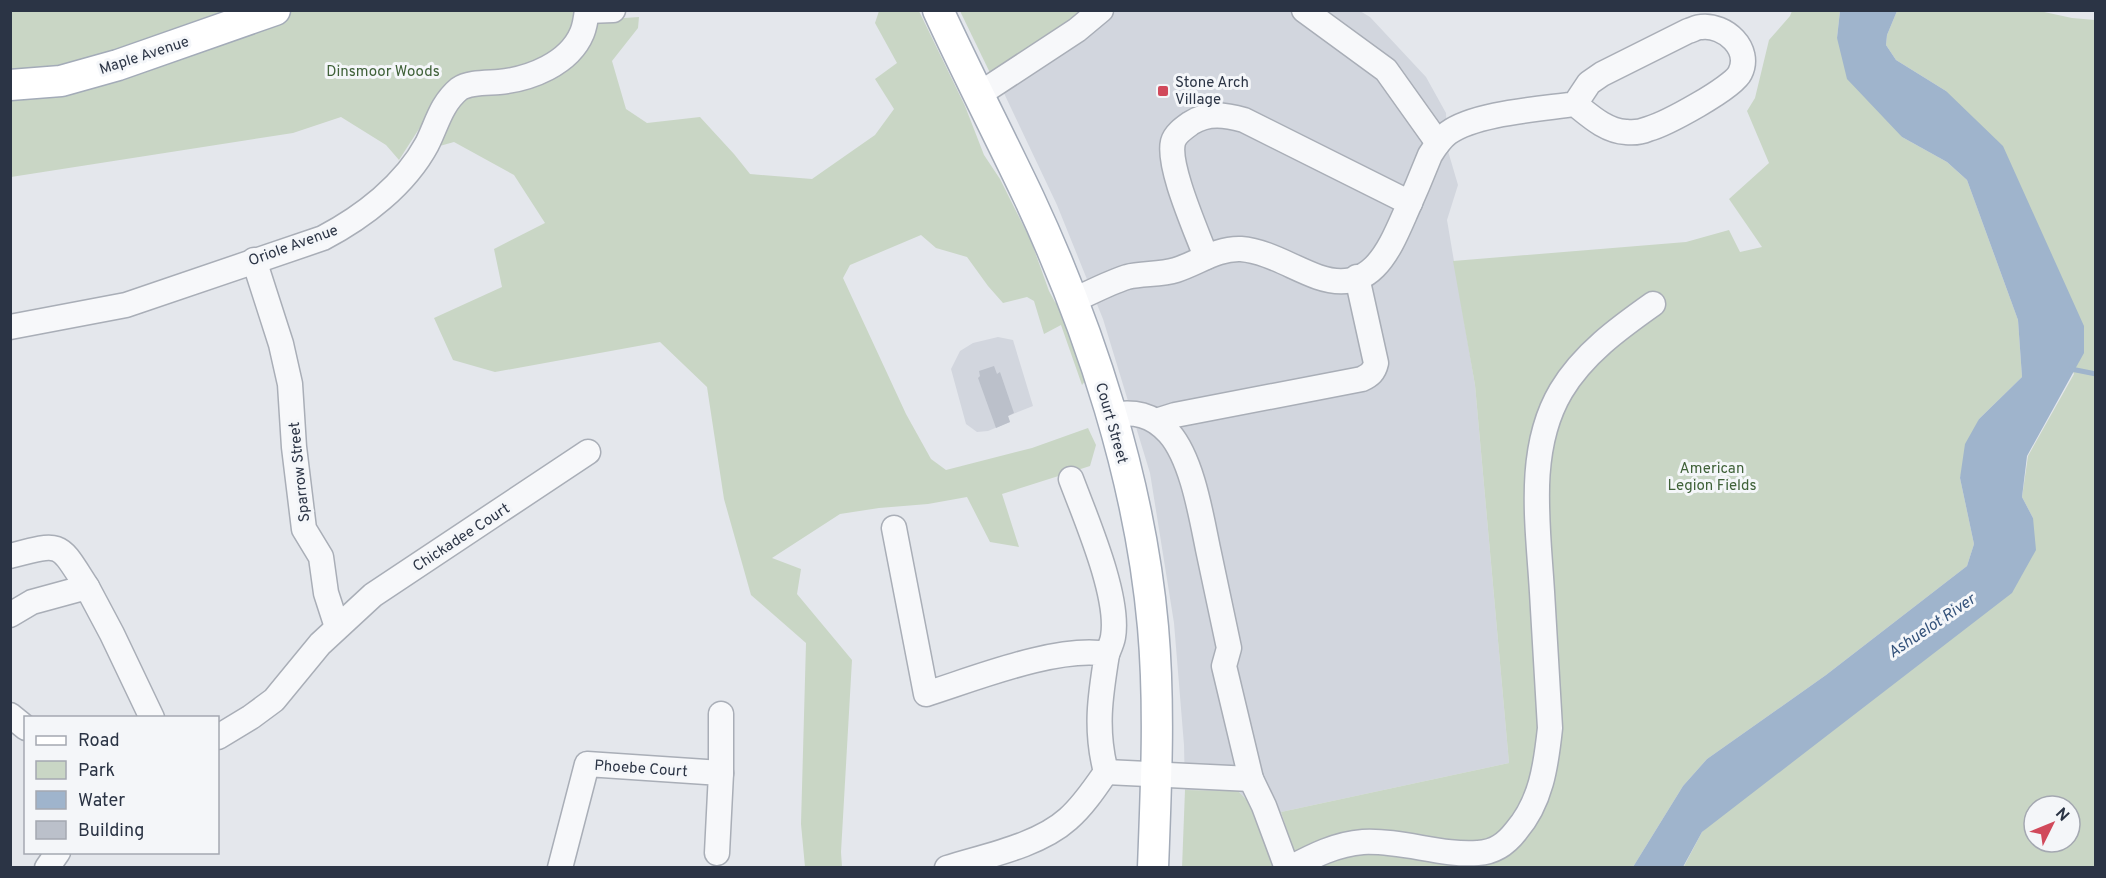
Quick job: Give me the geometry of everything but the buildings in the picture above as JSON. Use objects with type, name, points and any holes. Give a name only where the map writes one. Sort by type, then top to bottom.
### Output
[{"type":"main road","name":"Maple Avenue","points":[[10,85],[73,78],[118,65],[275,10]]},
{"type":"main road","name":"Court Street","points":[[938,10],[1030,200],[1072,301],[1111,415],[1143,552],[1153,625],[1157,679],[1154,867]]},
{"type":"street","points":[[587,11],[613,10]]},
{"type":"street","points":[[978,95],[1077,30],[1101,10]]},
{"type":"street","points":[[1304,10],[1386,70],[1438,143]]},
{"type":"street","name":"Oriole Avenue","points":[[10,327],[126,304],[323,238],[347,225],[392,188],[413,164],[427,143],[447,101],[461,87],[530,77],[553,65],[573,47],[582,33],[587,11]]},
{"type":"street","points":[[1072,301],[1128,277],[1176,270],[1226,250],[1242,249],[1260,253],[1334,281],[1352,280],[1367,273],[1380,263],[1390,248],[1438,143],[1449,133],[1486,118],[1575,104],[1589,83],[1602,74],[1688,31],[1701,27],[1713,28],[1726,33],[1742,50],[1744,61],[1740,74],[1733,83],[1723,91],[1651,129],[1637,133],[1615,130],[1591,118],[1575,104]]},
{"type":"street","points":[[1206,257],[1176,174],[1172,154],[1173,141],[1181,129],[1196,120],[1210,116],[1224,115],[1244,120],[1410,204]]},
{"type":"street","name":"Sparrow Street","points":[[254,260],[281,344],[290,384],[294,447],[304,529],[321,557],[326,592],[338,627]]},
{"type":"street","points":[[1156,421],[1175,415],[1369,376],[1376,363],[1357,277]]},
{"type":"street","points":[[1111,415],[1127,412],[1142,414],[1156,421],[1170,434],[1179,449],[1196,494],[1228,648],[1224,666],[1251,779],[1289,867],[1320,852],[1361,842],[1386,842],[1461,853],[1492,851],[1506,844],[1528,817],[1539,791],[1546,762],[1550,728],[1537,498],[1542,437],[1562,389],[1578,368],[1602,342],[1653,304]]},
{"type":"street","name":"Chickadee Court","points":[[338,627],[372,595],[588,452]]},
{"type":"street","points":[[947,867],[998,853],[1046,834],[1067,820],[1087,800],[1106,772],[1100,745],[1098,708],[1107,654],[1113,637],[1114,620],[1101,561],[1071,479]]},
{"type":"street","points":[[894,528],[926,694],[1016,666],[1068,654],[1091,651],[1107,654]]},
{"type":"street","points":[[10,556],[54,547],[64,552],[87,587],[152,716]]},
{"type":"street","points":[[10,615],[32,602],[87,587]]},
{"type":"street","points":[[219,736],[274,700],[320,644],[338,627]]},
{"type":"street","points":[[717,853],[721,714]]},
{"type":"street","points":[[10,715],[24,726]]},
{"type":"street","name":"Phoebe Court","points":[[560,867],[587,764],[721,773]]},
{"type":"street","points":[[1106,772],[1251,779]]},
{"type":"street","points":[[47,867],[57,854]]},
{"type":"shaded area","points":[[1118,10],[1360,11],[1370,17],[1426,77],[1446,113],[1448,151],[1458,185],[1447,220],[1475,385],[1509,763],[1281,812],[1255,808],[1238,791],[1185,790],[1184,745],[1174,623],[1150,473],[1103,319],[1057,205],[1002,89]]},
{"type":"shaded area","points":[[998,337],[1013,340],[1033,406],[1008,416],[1010,422],[988,431],[977,432],[966,424],[951,369],[960,351],[973,343]]},
{"type":"green space","points":[[2035,10],[2072,18],[2095,20],[2095,867],[1683,868],[1702,832],[2033,518],[2022,497],[2028,456],[2074,374],[1946,91],[1896,60],[1886,45],[1887,35],[1897,11]]},
{"type":"green space","name":"Dinsmoor Woods","points":[[10,11],[574,11],[568,39],[558,56],[435,104],[399,160],[386,145],[341,117],[293,133],[11,177]]},
{"type":"green space","points":[[879,11],[919,11],[965,106],[984,155],[1000,179],[1031,241],[1049,291],[1060,306],[1086,380],[1082,385],[1061,325],[1044,334],[1034,301],[1027,297],[1003,303],[967,257],[936,248],[921,235],[850,265],[843,278],[906,414],[931,459],[946,470],[1032,448],[1088,428],[1096,445],[1090,466],[1002,494],[1019,547],[990,542],[967,497],[840,514],[772,558],[801,569],[797,594],[852,660],[842,867],[805,867],[801,824],[806,643],[751,595],[724,499],[707,387],[660,342],[495,372],[453,360],[434,318],[502,287],[494,249],[545,223],[514,175],[454,142],[436,147],[464,93],[528,87],[595,20],[639,17],[638,28],[612,61],[626,109],[647,123],[700,117],[750,174],[812,179],[875,135],[894,109],[875,79],[897,63],[875,23]]},
{"type":"green space","points":[[960,11],[1085,11],[992,77]]},
{"type":"green space","name":"American Legion Fields","points":[[1792,11],[1840,11],[1837,38],[1902,137],[1947,162],[1967,180],[2018,320],[2022,377],[1979,419],[1960,478],[1974,544],[1967,566],[1826,675],[1707,759],[1683,786],[1633,867],[1299,867],[1281,812],[1509,763],[1475,385],[1453,261],[1686,242],[1729,230],[1740,252],[1762,247],[1729,199],[1769,163],[1747,111],[1755,98],[1769,40]]},
{"type":"green space","points":[[1185,790],[1238,791],[1255,808],[1277,868],[1182,868]]},
{"type":"water","name":"Ashuelot River","points":[[1840,11],[1897,11],[1887,35],[1886,45],[1896,60],[1946,91],[2003,146],[2084,326],[2084,353],[2027,456],[2022,497],[2033,518],[2036,550],[2012,593],[1702,832],[1683,867],[1633,867],[1683,786],[1707,759],[1826,675],[1967,566],[1974,544],[1960,478],[1965,444],[1979,419],[2022,377],[2018,320],[1967,180],[1947,162],[1902,137],[1847,79],[1837,38]]},
{"type":"waterway","points":[[2071,369],[2096,374]]},
{"type":"place","name":"Stone Arch Village","points":[[1163,91]]}]
